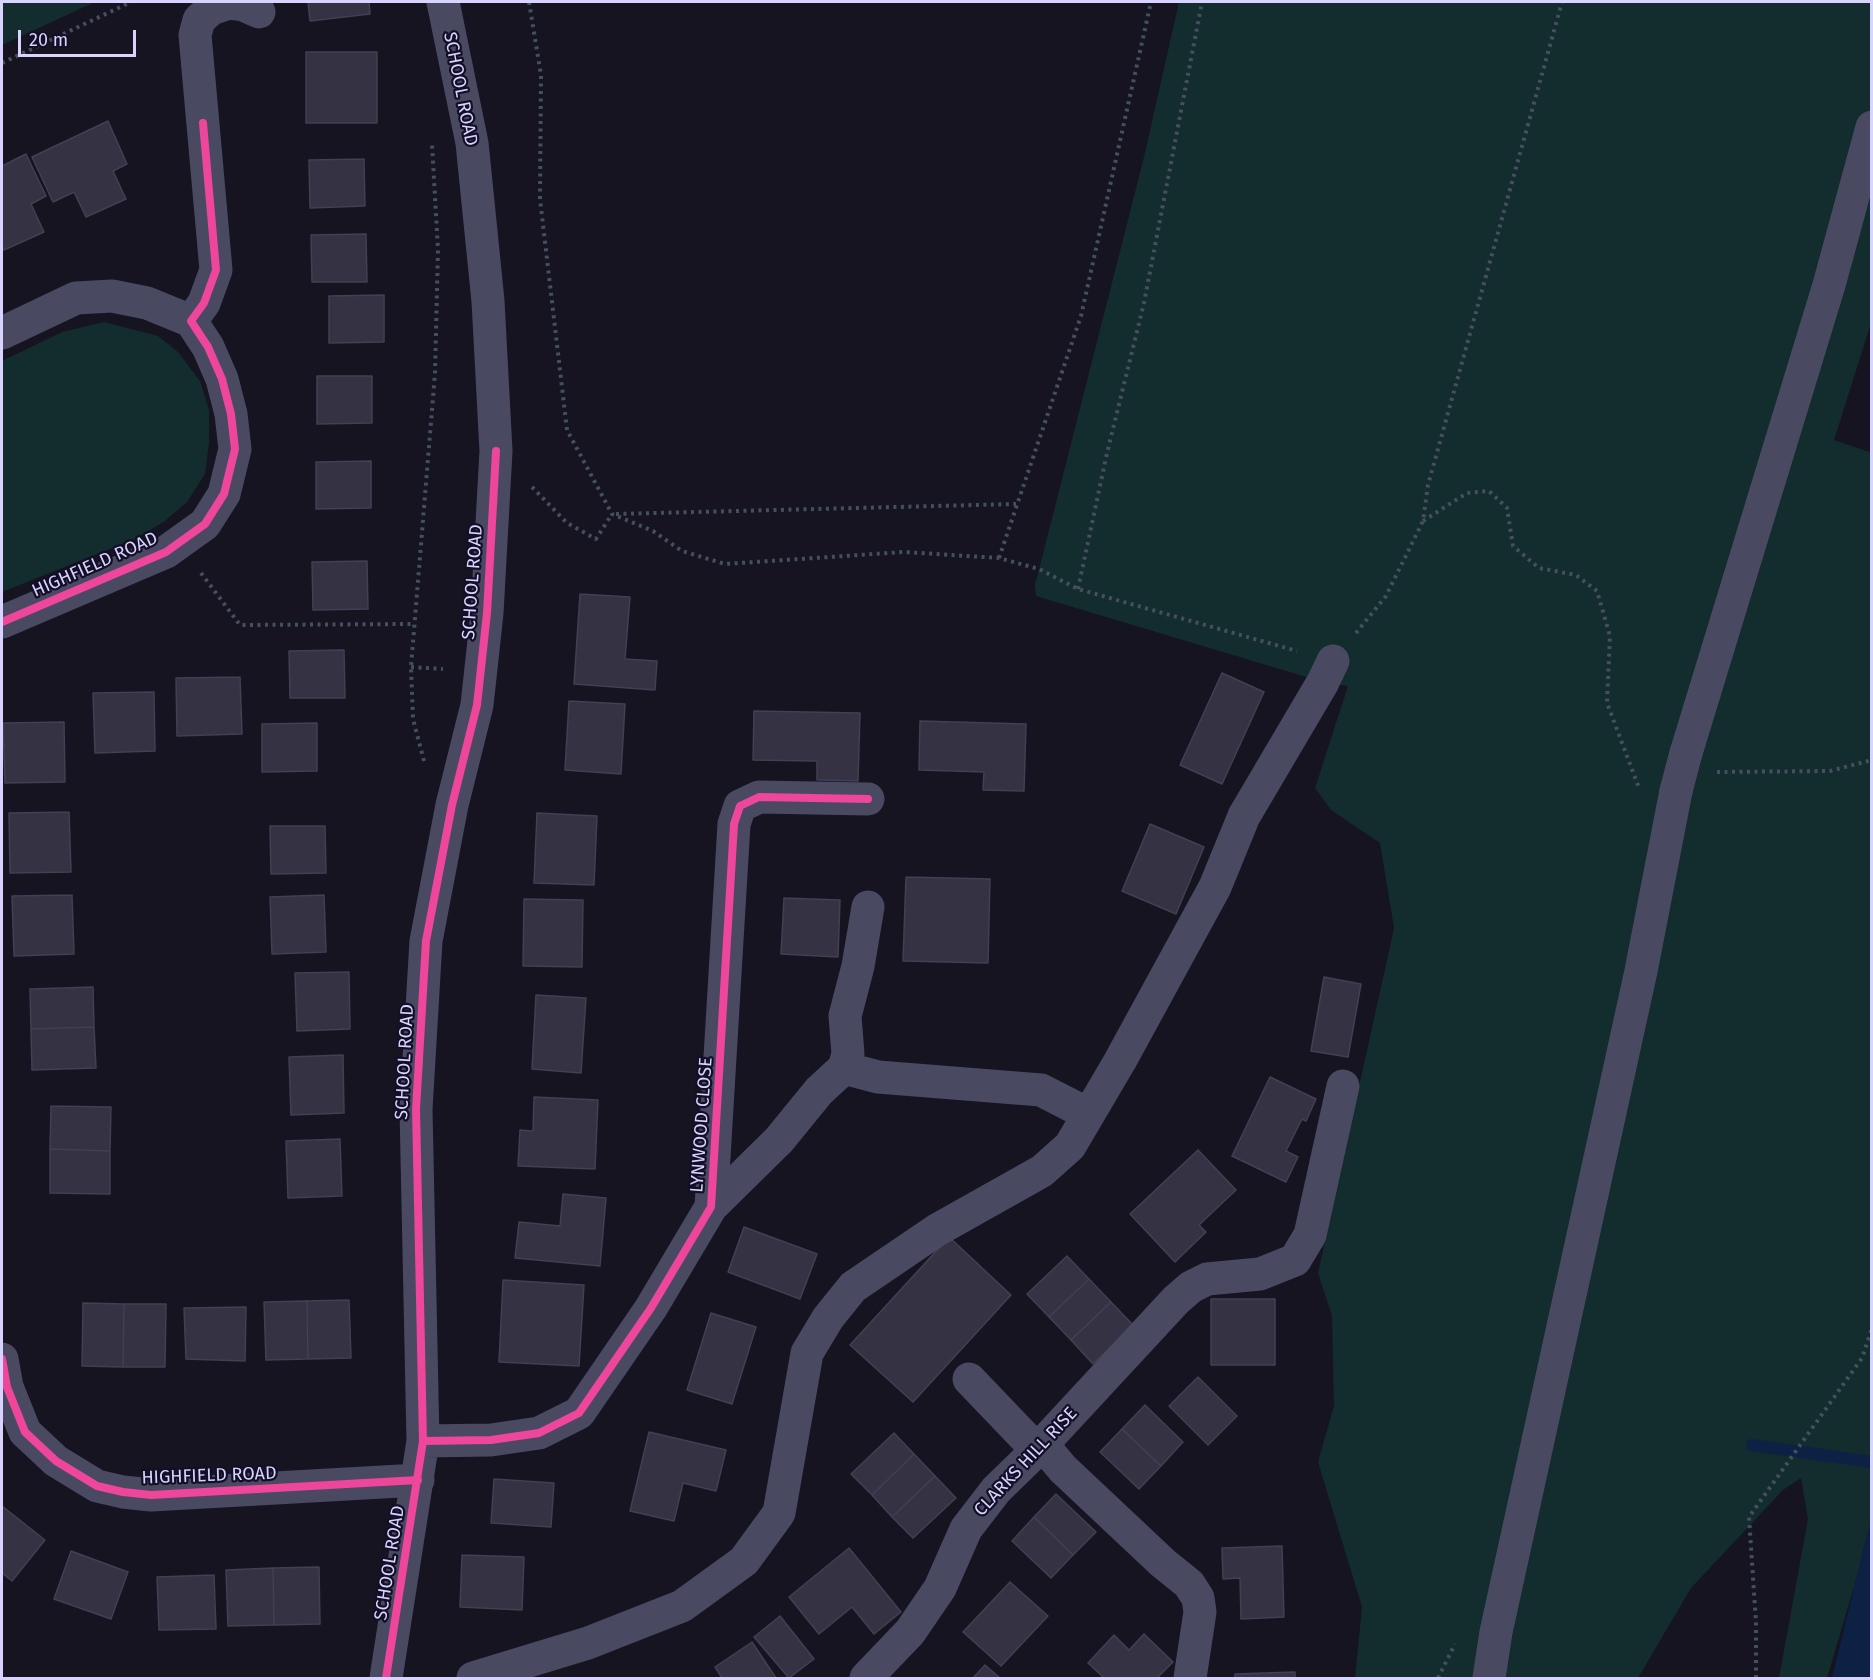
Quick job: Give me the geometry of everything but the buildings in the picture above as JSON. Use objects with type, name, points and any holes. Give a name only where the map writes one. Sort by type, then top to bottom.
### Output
[{"type":"street","name":"SCHOOL ROAD","points":[[386,1678],[423,1441],[416,1109],[426,941],[452,805],[477,705],[487,614],[496,451],[488,301],[472,143],[443,2]]},
{"type":"street","points":[[2,333],[76,298],[112,296],[147,303],[191,321],[204,303],[216,270],[195,35],[199,20],[211,9],[230,3],[243,4],[259,12]]},
{"type":"street","points":[[1489,1678],[1496,1632],[1641,971],[1661,790],[1696,762],[1872,127]]},
{"type":"street","name":"HIGHFIELD ROAD","points":[[2,622],[155,556],[179,543],[205,524],[224,494],[235,449],[231,414],[222,379],[208,347],[191,321]]},
{"type":"street","points":[[473,1678],[588,1643],[682,1606],[744,1561],[779,1513],[807,1353],[834,1310],[852,1287],[937,1230],[1042,1171],[1070,1146],[1120,1061],[1215,887],[1244,816],[1333,661]]},
{"type":"street","name":"LYNWOOD CLOSE","points":[[711,1207],[734,824],[740,806],[759,797],[868,799]]},
{"type":"street","points":[[868,907],[858,966],[845,1016],[848,1054],[844,1068],[878,1077],[1041,1090],[1088,1114]]},
{"type":"street","name":"LYNWOOD CLOSE","points":[[423,1441],[491,1440],[539,1433],[579,1413],[651,1308],[711,1207],[779,1140],[819,1091],[844,1068]]},
{"type":"street","name":"CLARKS HILL RISE","points":[[866,1678],[910,1632],[940,1588],[966,1529],[996,1490],[1040,1447],[1191,1287],[1207,1279],[1260,1274],[1295,1260],[1310,1235],[1343,1086]]},
{"type":"street","name":"HIGHFIELD ROAD","points":[[2,1359],[6,1387],[25,1432],[56,1461],[97,1486],[151,1495],[418,1480]]},
{"type":"street","points":[[969,1379],[1163,1563],[1189,1584],[1198,1598],[1200,1612],[1190,1678]]},
{"type":"path","points":[[2,63],[131,2]]},
{"type":"path","points":[[529,2],[541,75],[540,199],[567,430],[612,514],[653,531],[682,551],[725,564],[904,552],[999,558],[1040,569],[1078,589],[1333,661],[1386,596],[1423,521],[1428,485],[1562,2]]},
{"type":"path","points":[[999,558],[1081,316],[1151,2]]},
{"type":"path","points":[[1078,589],[1107,453],[1144,303],[1202,2]]},
{"type":"path","points":[[420,749],[413,718],[411,667],[435,373],[438,250],[430,134]]},
{"type":"path","points":[[496,451],[567,523],[596,538],[612,514]]},
{"type":"path","points":[[1423,521],[1467,493],[1489,491],[1507,508],[1513,546],[1539,568],[1575,575],[1597,591],[1610,636],[1608,704],[1642,797],[1661,790]]},
{"type":"path","points":[[612,514],[1017,504]]},
{"type":"path","points":[[179,543],[240,625],[414,624]]},
{"type":"path","points":[[411,667],[429,669]]},
{"type":"path","points":[[1696,762],[1830,771],[1872,760]]},
{"type":"path","points":[[1756,1678],[1756,1622],[1749,1517],[1862,1358],[1872,1328]]},
{"type":"green space","points":[[2,2],[95,2],[2,45]]},
{"type":"green space","points":[[1179,2],[1871,2],[1871,323],[1834,440],[1872,453],[1872,1526],[1827,1678],[1779,1678],[1808,1519],[1801,1478],[1783,1490],[1691,1588],[1638,1678],[1355,1678],[1362,1607],[1318,1462],[1334,1406],[1332,1316],[1318,1273],[1394,928],[1380,843],[1331,810],[1315,788],[1348,686],[1323,682],[1036,596],[1035,585],[1144,157]]},
{"type":"green space","points":[[104,322],[158,336],[178,352],[200,381],[209,410],[209,443],[205,474],[187,502],[165,521],[137,538],[2,592],[2,361],[62,332]]},
{"type":"water","points":[[1871,1521],[1871,1678],[1832,1678],[1866,1538]]},
{"type":"waterway","points":[[1752,1445],[1872,1462]]},
{"type":"cycle path","points":[[2,622],[166,552],[205,524],[224,494],[235,449],[231,414],[222,379],[208,347],[191,321],[204,303],[216,270],[203,123]]},
{"type":"cycle path","points":[[386,1678],[423,1441],[416,1109],[426,941],[452,805],[477,705],[487,613],[496,451]]},
{"type":"cycle path","points":[[423,1441],[491,1440],[539,1433],[579,1413],[651,1308],[711,1207],[734,824],[740,806],[759,797],[868,799]]},
{"type":"cycle path","points":[[2,1359],[7,1387],[25,1432],[56,1461],[97,1486],[151,1495],[418,1480]]}]
